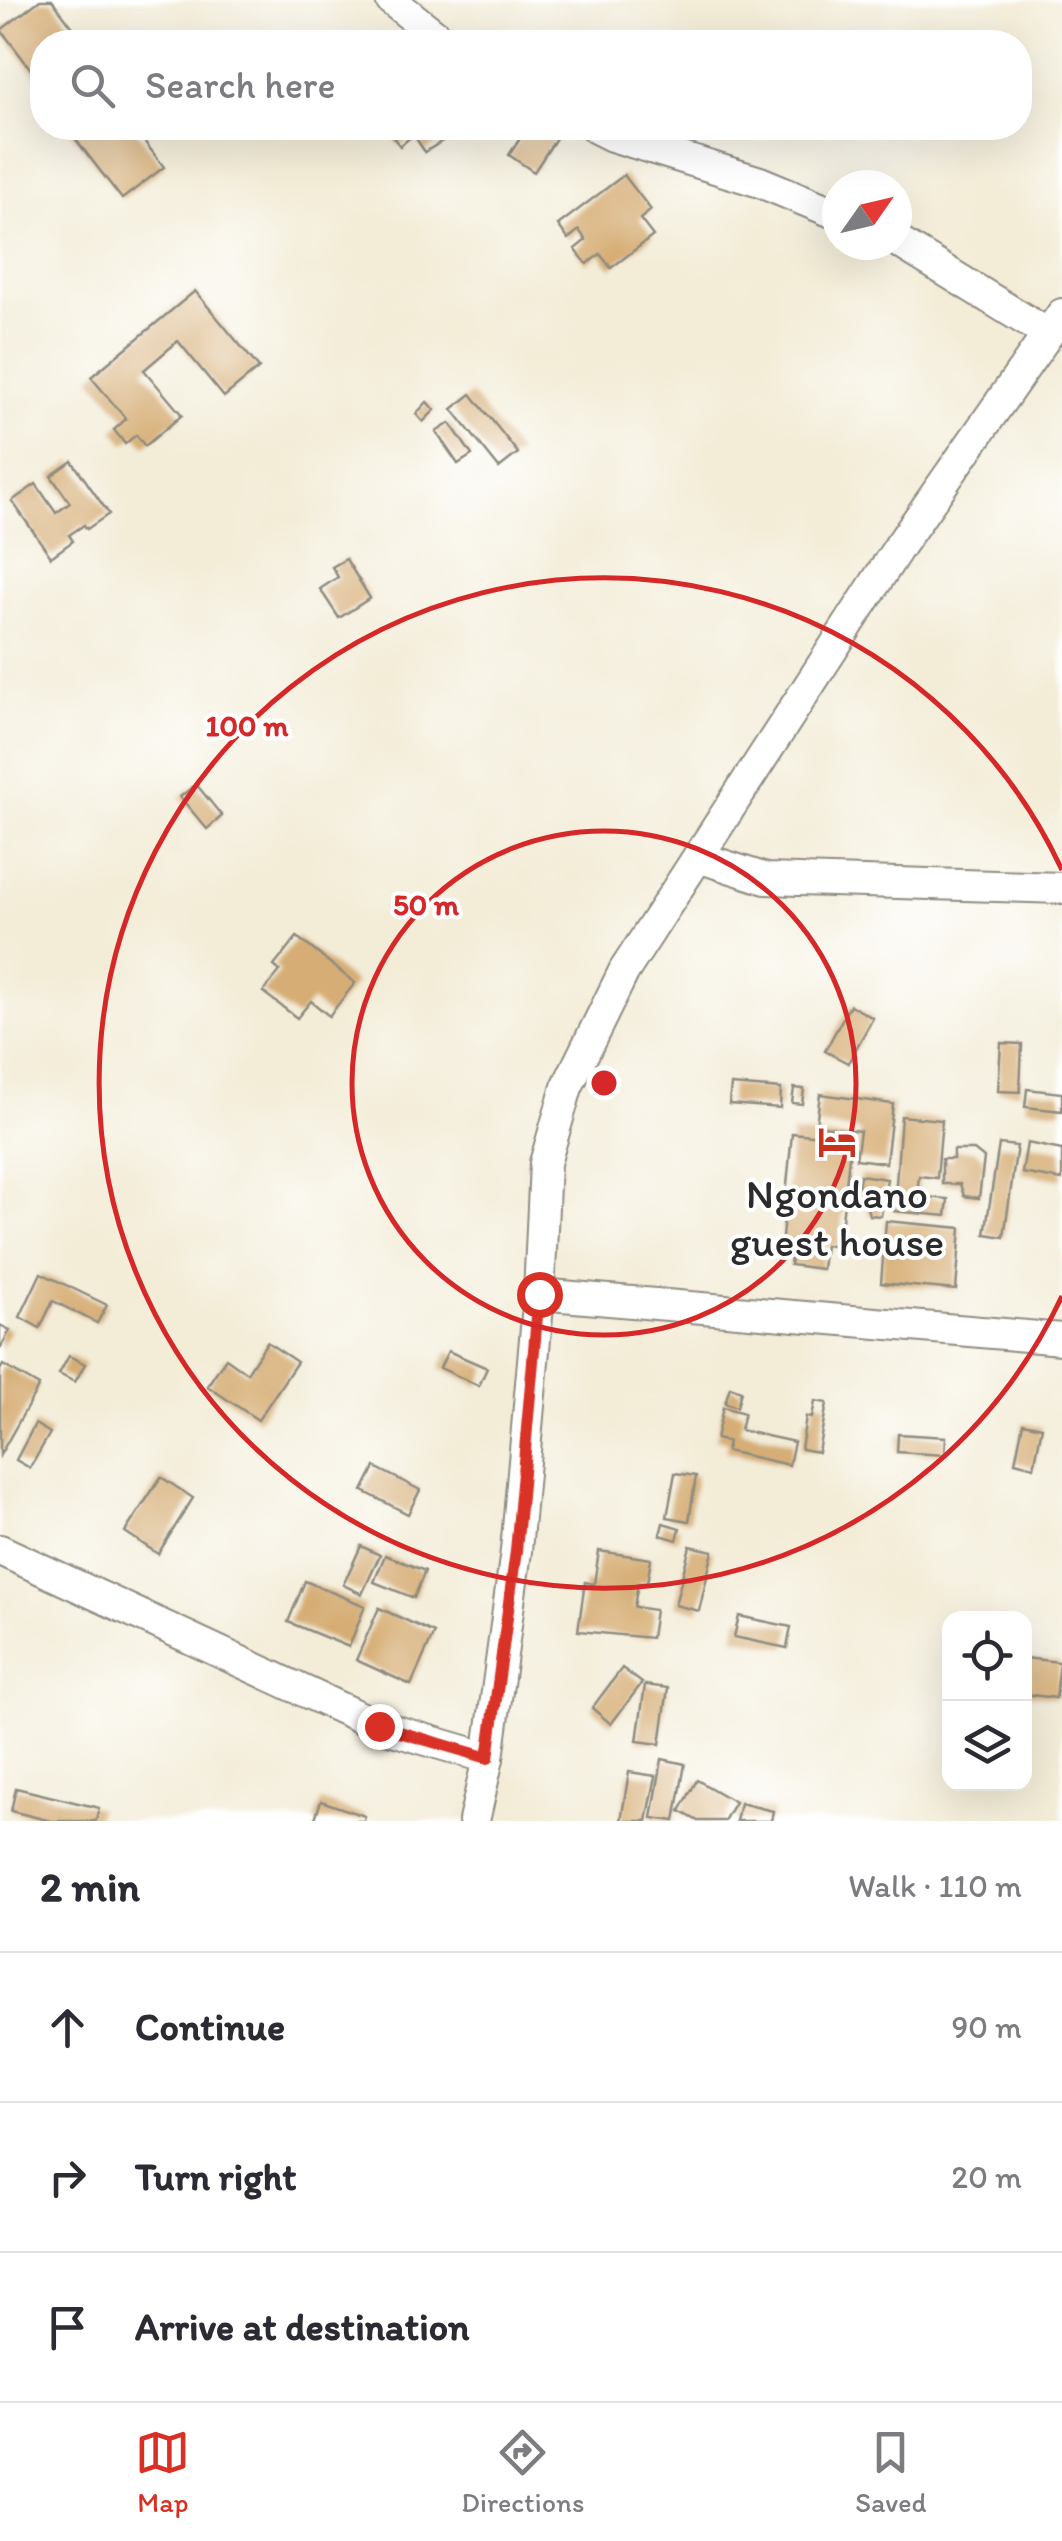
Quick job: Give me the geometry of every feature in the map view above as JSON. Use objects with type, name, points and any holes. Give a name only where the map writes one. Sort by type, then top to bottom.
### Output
[{"type":"street","points":[[391,0],[429,30]]},
{"type":"street","points":[[625,140],[760,182],[822,208]]},
{"type":"street","points":[[474,1821],[488,1758],[516,1551],[539,1294],[546,1163],[567,1087],[624,971],[900,545],[1055,324],[912,249]]},
{"type":"street","points":[[698,857],[766,879],[1062,888]]},
{"type":"street","points":[[539,1294],[1062,1340]]},
{"type":"street","points":[[0,1550],[379,1726],[488,1758]]},
{"type":"building","points":[[40,0],[52,0],[75,30],[30,30],[30,68],[1,30]]},
{"type":"building","points":[[76,140],[143,140],[164,167],[122,199]]},
{"type":"building","points":[[417,140],[444,140],[425,152]]},
{"type":"building","points":[[519,140],[555,140],[534,172],[509,155]]},
{"type":"building","points":[[624,175],[651,210],[640,219],[653,236],[611,268],[600,254],[587,264],[575,249],[586,240],[579,230],[568,239],[558,225]]},
{"type":"building","points":[[195,291],[259,368],[224,397],[178,341],[144,370],[182,415],[145,446],[136,435],[125,444],[114,430],[126,419],[91,377]]},
{"type":"building","points":[[471,394],[518,453],[499,468],[452,409]]},
{"type":"building","points":[[427,402],[435,410],[423,422],[416,414]]},
{"type":"building","points":[[450,423],[472,455],[458,464],[436,432]]},
{"type":"building","points":[[72,461],[109,514],[87,529],[84,525],[69,535],[73,541],[51,557],[12,501],[36,484],[56,513],[70,503],[51,476]]},
{"type":"building","points":[[346,559],[370,598],[339,618],[320,589],[338,577],[332,567]]},
{"type":"building","points":[[196,784],[222,816],[207,829],[180,797]]},
{"type":"building","points":[[297,937],[355,983],[329,1016],[311,1001],[297,1018],[263,992],[280,971],[274,966]]},
{"type":"building","points":[[850,1005],[873,1018],[848,1063],[825,1051]]},
{"type":"building","points":[[1001,1043],[1022,1044],[1020,1092],[998,1091]]},
{"type":"building","points":[[731,1085],[781,1089],[780,1108],[729,1104]]},
{"type":"building","points":[[794,1088],[804,1089],[802,1104],[792,1103]]},
{"type":"building","points":[[1027,1089],[1062,1093],[1062,1111],[1025,1107]]},
{"type":"building","points":[[820,1094],[893,1104],[886,1163],[856,1159],[860,1131],[816,1125]]},
{"type":"building","points":[[901,1116],[942,1120],[937,1178],[919,1176],[917,1196],[948,1199],[946,1216],[894,1211]]},
{"type":"building","points":[[792,1133],[851,1139],[839,1247],[825,1245],[822,1269],[790,1265],[792,1249],[781,1248]]},
{"type":"building","points":[[1027,1143],[1062,1150],[1062,1180],[1022,1173]]},
{"type":"building","points":[[999,1144],[1017,1146],[1004,1237],[985,1234]]},
{"type":"building","points":[[953,1150],[974,1150],[984,1158],[979,1198],[964,1196],[960,1184],[942,1184],[942,1159],[953,1159]]},
{"type":"building","points":[[860,1175],[887,1179],[881,1216],[869,1215],[866,1204],[856,1203]]},
{"type":"building","points":[[886,1221],[961,1228],[956,1290],[881,1283]]},
{"type":"building","points":[[41,1273],[107,1305],[97,1323],[53,1301],[40,1328],[20,1317]]},
{"type":"building","points":[[0,1325],[10,1330],[0,1349]]},
{"type":"building","points":[[267,1342],[297,1362],[258,1420],[207,1386],[226,1358],[247,1373]]},
{"type":"building","points":[[448,1351],[487,1368],[479,1386],[440,1368]]},
{"type":"building","points":[[69,1356],[85,1364],[75,1382],[59,1374]]},
{"type":"building","points":[[3,1365],[39,1386],[0,1455],[0,1370]]},
{"type":"building","points":[[730,1387],[741,1391],[737,1407],[725,1403]]},
{"type":"building","points":[[815,1401],[827,1403],[818,1452],[801,1449],[806,1417],[812,1418]]},
{"type":"building","points":[[723,1407],[744,1413],[740,1430],[794,1442],[789,1465],[726,1451],[728,1442],[716,1439]]},
{"type":"building","points":[[1023,1423],[1042,1427],[1034,1467],[1015,1462]]},
{"type":"building","points":[[35,1424],[50,1433],[30,1468],[16,1460]]},
{"type":"building","points":[[898,1434],[946,1437],[945,1455],[897,1452]]},
{"type":"building","points":[[375,1467],[420,1490],[408,1514],[363,1491]]},
{"type":"building","points":[[675,1473],[696,1476],[689,1521],[667,1517]]},
{"type":"building","points":[[161,1477],[193,1498],[158,1554],[125,1532]]},
{"type":"building","points":[[663,1523],[680,1528],[677,1540],[660,1535]]},
{"type":"building","points":[[361,1546],[380,1555],[362,1594],[343,1585]]},
{"type":"building","points":[[690,1546],[713,1551],[699,1611],[675,1605]]},
{"type":"building","points":[[599,1551],[651,1559],[647,1583],[638,1583],[634,1607],[655,1610],[651,1638],[578,1631],[585,1582],[594,1584]]},
{"type":"building","points":[[385,1555],[425,1571],[414,1598],[374,1582]]},
{"type":"building","points":[[305,1581],[365,1606],[349,1647],[288,1622]]},
{"type":"building","points":[[379,1608],[434,1633],[411,1685],[356,1660]]},
{"type":"building","points":[[739,1616],[791,1627],[787,1648],[734,1637]]},
{"type":"building","points":[[1032,1659],[1060,1662],[1056,1698],[1032,1695]]},
{"type":"building","points":[[622,1668],[642,1683],[611,1724],[592,1708]]},
{"type":"building","points":[[645,1685],[668,1688],[660,1744],[637,1741]]},
{"type":"building","points":[[662,1759],[685,1764],[675,1821],[652,1818]]},
{"type":"building","points":[[629,1772],[656,1776],[647,1821],[621,1821]]},
{"type":"building","points":[[697,1780],[735,1802],[724,1821],[698,1821],[680,1811]]},
{"type":"building","points":[[16,1788],[99,1808],[96,1821],[51,1821],[11,1811]]},
{"type":"building","points":[[321,1801],[365,1816],[364,1821],[314,1821]]},
{"type":"building","points":[[740,1803],[773,1811],[771,1821],[736,1821]]},
{"type":"place","name":"Ngondano guest house","points":[[837,1142]]},
{"type":"route","points":[[379,1726],[488,1758],[516,1551],[539,1294]]}]
